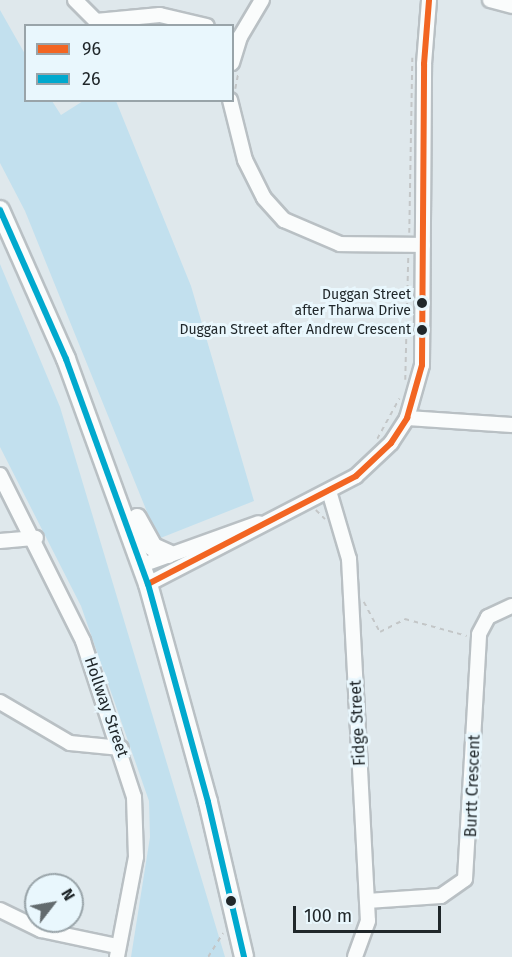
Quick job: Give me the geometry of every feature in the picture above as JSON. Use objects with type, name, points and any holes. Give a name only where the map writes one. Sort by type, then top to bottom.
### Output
[{"type":"main road","points":[[0,210],[101,451],[142,565],[208,802],[244,957]]},
{"type":"main road","points":[[101,451],[117,471],[146,540],[169,554]]},
{"type":"street","points":[[75,0],[96,21],[160,15],[198,24]]},
{"type":"street","points":[[236,66],[236,35],[262,0]]},
{"type":"street","points":[[148,584],[259,523],[329,491],[375,461],[407,418],[422,365],[416,245],[429,0]]},
{"type":"street","points":[[490,0],[512,6]]},
{"type":"street","points":[[233,102],[245,160],[264,198],[284,220],[319,240],[340,244],[416,245]]},
{"type":"street","points":[[407,418],[512,425]]},
{"type":"street","name":"Hollway Street","points":[[0,475],[36,538],[83,641],[121,747],[138,832],[117,952]]},
{"type":"street","name":"Fidge Street","points":[[329,491],[343,528],[343,574],[367,901],[364,939],[355,957]]},
{"type":"street","points":[[142,565],[259,523]]},
{"type":"street","points":[[0,541],[36,538]]},
{"type":"street","name":"Burtt Crescent","points":[[367,901],[441,896],[465,879],[479,634],[488,617],[512,606]]},
{"type":"street","points":[[0,702],[70,743],[121,747]]},
{"type":"street","points":[[0,910],[41,930],[117,952]]},
{"type":"path","points":[[404,382],[416,245],[413,46]]},
{"type":"path","points":[[234,89],[236,66]]},
{"type":"path","points":[[370,449],[402,394]]},
{"type":"path","points":[[311,499],[330,526]]},
{"type":"path","points":[[347,606],[368,605],[380,632],[405,620],[462,634]]},
{"type":"path","points":[[208,957],[224,929]]},
{"type":"shaded area","points":[[0,10],[24,52],[24,102],[53,102],[61,115],[81,102],[116,102],[191,286],[254,501],[158,539],[25,211],[0,163]]},
{"type":"shaded area","points":[[0,264],[60,407],[225,957],[131,957],[150,837],[149,801],[81,606],[0,447]]},
{"type":"transit line","name":"96","points":[[148,584],[356,476],[391,443],[407,418],[422,365],[424,64],[429,0]]},
{"type":"transit line","name":"26","points":[[0,210],[66,359],[148,584],[208,802],[244,957]]},
{"type":"place","name":"Duggan Street after Tharwa Drive","points":[[422,303]]},
{"type":"place","name":"Duggan Street after Andrew Crescent","points":[[422,330]]}]
